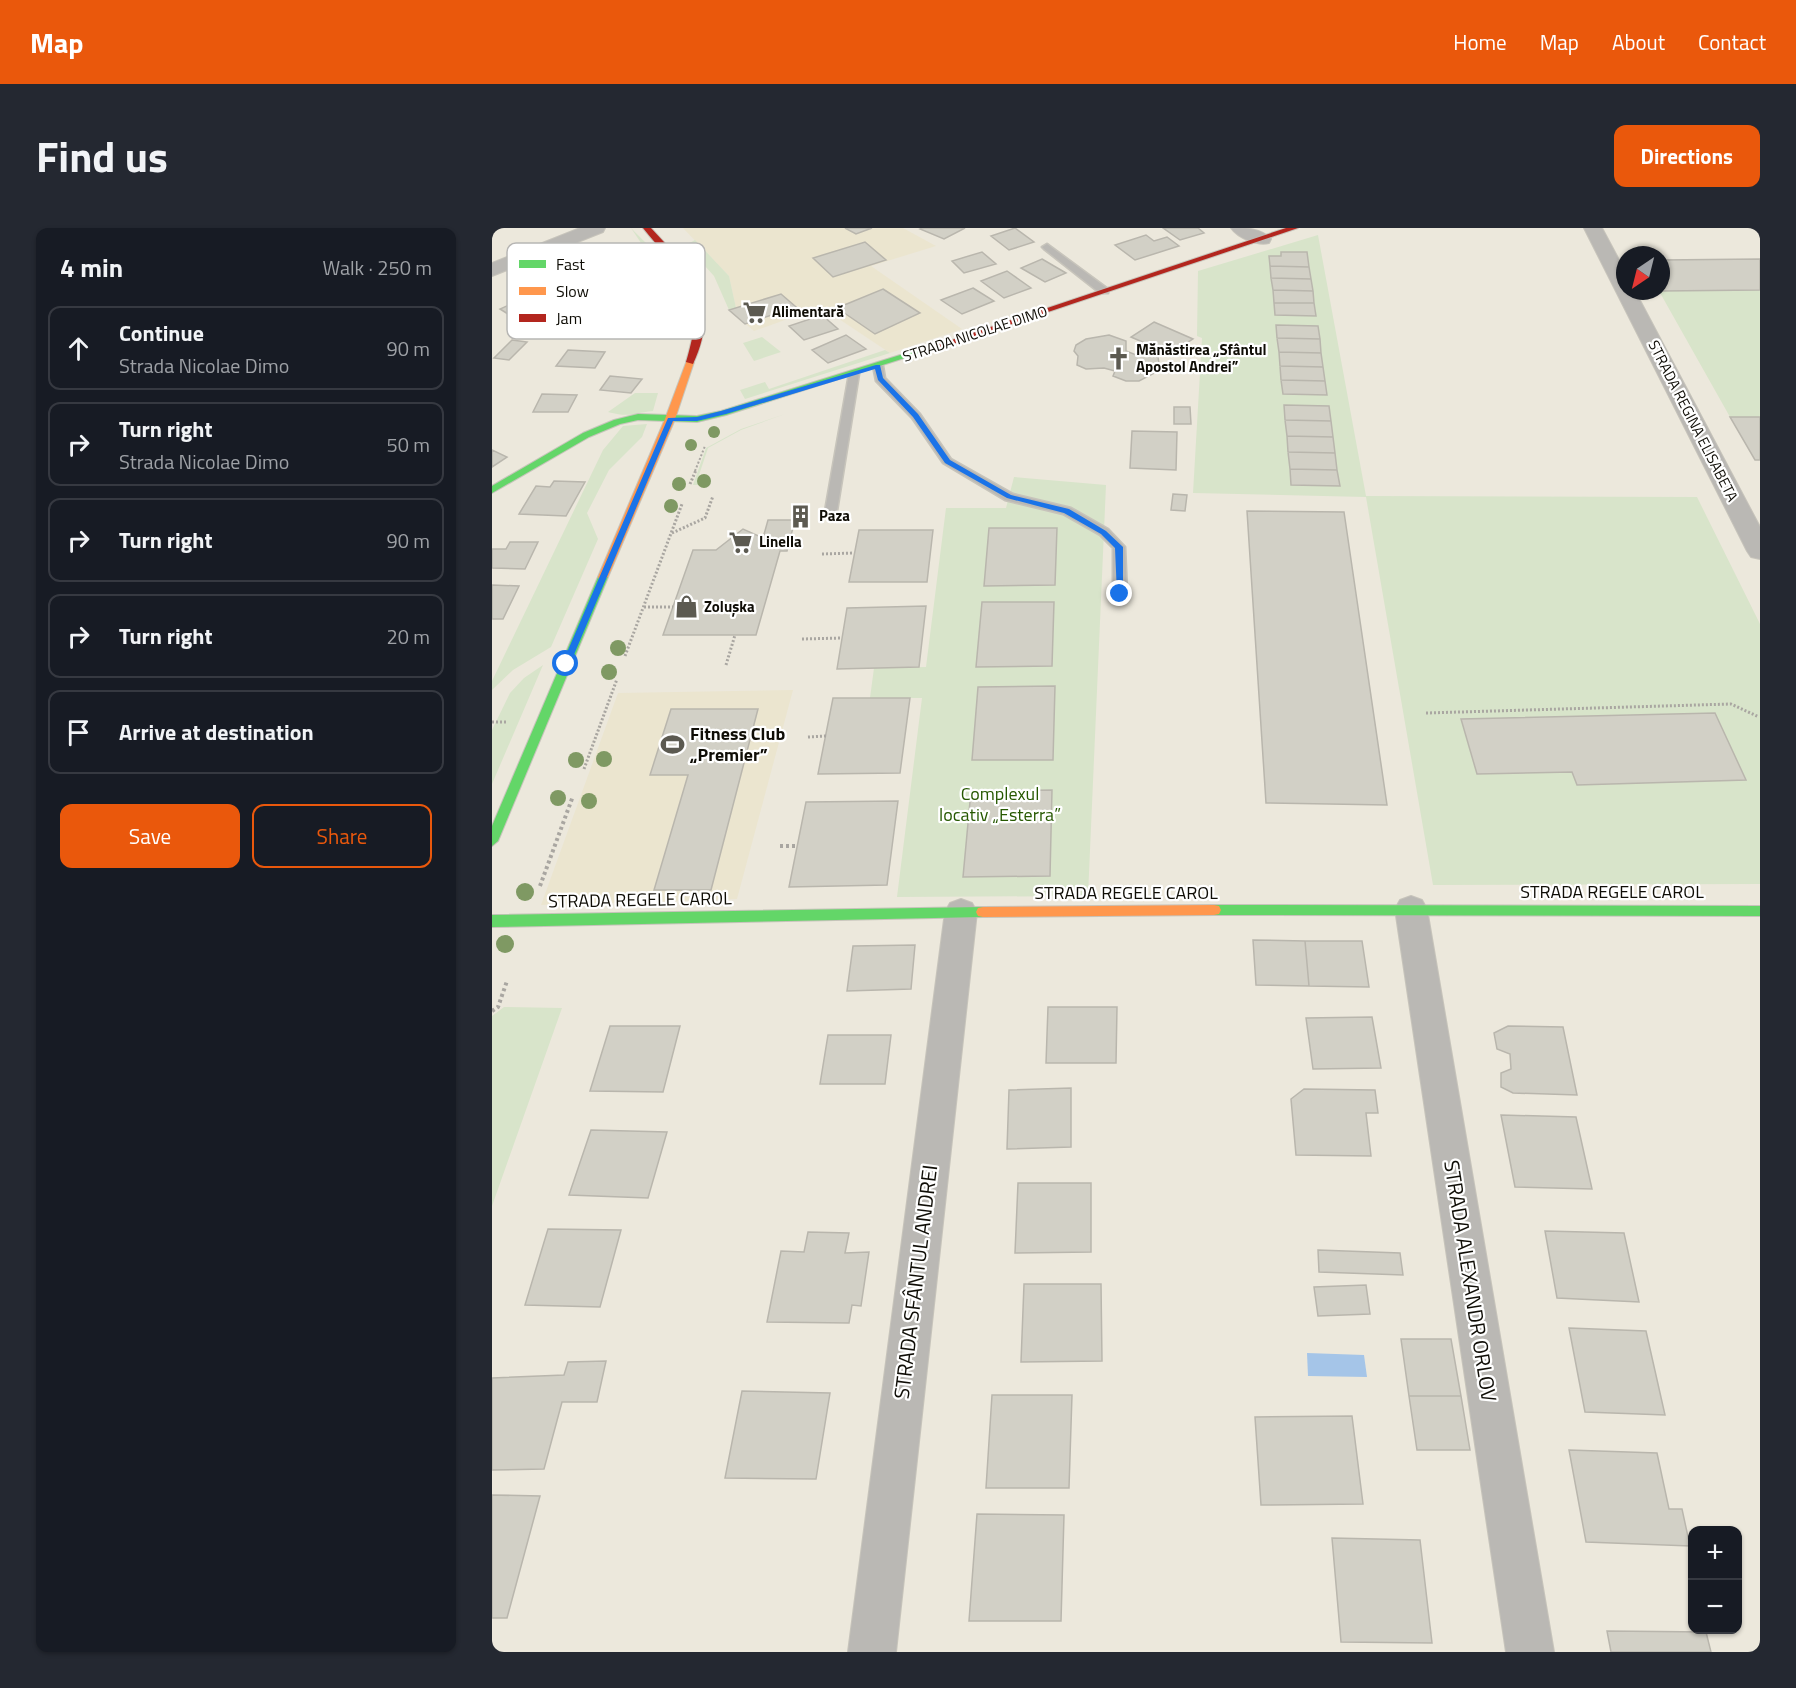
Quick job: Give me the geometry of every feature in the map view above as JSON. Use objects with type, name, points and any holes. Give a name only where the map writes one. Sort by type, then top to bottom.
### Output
[{"type":"street","points":[[559,243],[596,228]]},
{"type":"street","points":[[647,228],[661,243]]},
{"type":"street","points":[[1240,228],[1262,239]]},
{"type":"street","name":"STRADA NICOLAE DIMO","points":[[492,490],[586,435],[617,422],[638,417],[697,419],[854,374],[1294,228]]},
{"type":"street","name":"STRADA REGINA ELISABETA","points":[[1593,228],[1616,273]]},
{"type":"street","points":[[492,270],[507,264]]},
{"type":"street","name":"STRADA REGINA ELISABETA","points":[[1630,300],[1760,551]]},
{"type":"street","points":[[492,842],[670,419],[699,339]]},
{"type":"street","name":"STRADA REGELE CAROL","points":[[492,921],[961,912],[1411,909],[1760,911]]},
{"type":"street","name":"STRADA ALEXANDR ORLOV","points":[[1411,909],[1530,1652]]},
{"type":"street","name":"STRADA SFÂNTUL ANDREI","points":[[872,1652],[961,912]]},
{"type":"lane","points":[[1047,247],[1104,291]]},
{"type":"lane","points":[[878,366],[880,379],[916,416],[947,461],[1009,497],[1067,511],[1104,532],[1119,547],[1120,594]]},
{"type":"lane","points":[[831,511],[854,374]]},
{"type":"path","points":[[672,533],[705,518],[713,496]]},
{"type":"path","points":[[625,656],[682,504]]},
{"type":"path","points":[[822,554],[854,553]]},
{"type":"path","points":[[644,607],[673,607]]},
{"type":"path","points":[[726,665],[735,635]]},
{"type":"path","points":[[802,639],[842,638]]},
{"type":"path","points":[[584,769],[617,679]]},
{"type":"path","points":[[1426,713],[1731,704],[1759,717]]},
{"type":"path","points":[[808,737],[826,736]]},
{"type":"path","points":[[538,891],[573,796]]},
{"type":"path","points":[[780,846],[797,846]]},
{"type":"path","points":[[492,1011],[498,1006],[507,981]]},
{"type":"shaded area","points":[[683,228],[845,228],[856,234],[872,228],[903,228],[936,246],[871,266],[962,329],[890,353],[821,307],[754,331],[729,310],[736,308],[729,276],[705,251],[705,243],[697,243]]},
{"type":"shaded area","name":"Fitness Club „Premier”","points":[[793,690],[737,899],[541,905],[618,693]]},
{"type":"green space","points":[[631,228],[645,243],[641,243]]},
{"type":"green space","points":[[1318,235],[1366,496],[1697,497],[1760,624],[1760,884],[1433,885],[1366,497],[1193,493],[1202,338],[1197,336],[1198,271]]},
{"type":"green space","points":[[705,251],[729,276],[736,308],[729,310],[714,276],[705,266]]},
{"type":"green space","points":[[1760,290],[1760,417],[1730,417],[1664,300],[1670,300],[1670,291]]},
{"type":"green space","points":[[762,337],[781,352],[754,361],[743,343]]},
{"type":"green space","points":[[885,350],[890,353],[745,399],[740,390],[765,382],[769,389]]},
{"type":"green space","points":[[635,393],[658,393],[653,411],[627,415],[608,412]]},
{"type":"green space","points":[[785,414],[741,430],[708,448],[699,475],[711,479],[708,485],[693,485],[706,448],[741,429]]},
{"type":"green space","points":[[647,424],[642,437],[609,470],[587,513],[598,539],[551,647],[513,670],[492,690],[492,681],[603,450],[623,426]]},
{"type":"green space","name":"Complexul locativ „Esterra”","points":[[1014,477],[1106,485],[1088,896],[897,897],[922,698],[870,698],[874,668],[926,667],[946,508],[1006,508]]},
{"type":"green space","points":[[543,665],[492,784],[492,730],[510,693],[524,678]]},
{"type":"green space","points":[[504,1007],[562,1008],[492,1206],[492,1016]]},
{"type":"water","points":[[1307,1353],[1364,1355],[1367,1377],[1308,1376]]},
{"type":"building","points":[[845,228],[872,228],[856,234]]},
{"type":"building","points":[[965,228],[944,239],[920,229]]},
{"type":"building","points":[[1015,228],[1034,242],[1009,250],[991,236]]},
{"type":"building","points":[[1163,228],[1198,228],[1204,233],[1180,240]]},
{"type":"building","points":[[1146,235],[1154,241],[1167,237],[1179,246],[1135,260],[1115,245]]},
{"type":"building","points":[[865,242],[886,260],[833,277],[813,258]]},
{"type":"building","points":[[982,252],[996,264],[964,273],[952,261]]},
{"type":"building","points":[[1281,252],[1307,252],[1309,267],[1270,266],[1269,256],[1281,256]]},
{"type":"building","points":[[1042,259],[1066,273],[1045,282],[1021,268]]},
{"type":"building","points":[[1760,259],[1760,290],[1670,291],[1670,260]]},
{"type":"building","points":[[1270,266],[1309,267],[1311,279],[1271,278]]},
{"type":"building","points":[[1007,271],[1031,288],[1004,298],[981,281]]},
{"type":"building","points":[[1271,278],[1311,279],[1313,291],[1273,290]]},
{"type":"building","points":[[973,288],[994,301],[962,314],[941,300]]},
{"type":"building","points":[[883,289],[920,313],[875,334],[837,308]]},
{"type":"building","points":[[1273,290],[1313,291],[1314,303],[1274,303]]},
{"type":"building","points":[[781,294],[796,307],[745,324],[729,310]]},
{"type":"building","points":[[1274,303],[1314,303],[1316,316],[1275,315]]},
{"type":"building","points":[[507,306],[507,313],[500,309]]},
{"type":"building","points":[[822,315],[838,329],[804,340],[789,326]]},
{"type":"building","points":[[1154,322],[1193,339],[1170,354],[1131,337]]},
{"type":"building","points":[[1276,325],[1318,326],[1320,339],[1277,338]]},
{"type":"building","points":[[846,335],[866,349],[828,363],[812,350]]},
{"type":"building","name":"Mănăstirea „Sfântul Apostol Andrei”","points":[[1109,335],[1126,341],[1126,351],[1136,355],[1142,351],[1158,357],[1160,370],[1139,381],[1126,381],[1113,376],[1115,371],[1104,368],[1086,369],[1077,365],[1078,356],[1074,351],[1076,345],[1086,339]]},
{"type":"building","points":[[1277,338],[1320,339],[1321,353],[1279,352]]},
{"type":"building","points":[[512,340],[527,342],[509,360],[494,358]]},
{"type":"building","points":[[568,350],[605,352],[595,368],[556,366]]},
{"type":"building","points":[[1279,352],[1321,353],[1323,367],[1280,366]]},
{"type":"building","points":[[1280,366],[1323,367],[1325,381],[1281,380]]},
{"type":"building","points":[[610,376],[642,379],[631,393],[600,390]]},
{"type":"building","points":[[1281,380],[1325,381],[1327,395],[1283,394]]},
{"type":"building","points":[[542,394],[577,395],[568,412],[533,412]]},
{"type":"building","points":[[1284,405],[1329,406],[1331,421],[1285,420]]},
{"type":"building","points":[[1174,407],[1190,407],[1191,424],[1174,424]]},
{"type":"building","points":[[1730,417],[1760,417],[1760,460],[1755,460]]},
{"type":"building","points":[[1285,420],[1331,421],[1333,437],[1287,436]]},
{"type":"building","points":[[1132,431],[1177,432],[1176,470],[1130,468]]},
{"type":"building","points":[[1287,436],[1333,437],[1335,453],[1288,452]]},
{"type":"building","points":[[492,450],[507,457],[492,467]]},
{"type":"building","points":[[1288,452],[1335,453],[1337,470],[1290,469]]},
{"type":"building","points":[[1290,469],[1337,470],[1340,486],[1291,485]]},
{"type":"building","points":[[554,481],[585,482],[566,516],[519,514],[536,486],[550,487]]},
{"type":"building","points":[[1173,494],[1187,495],[1185,511],[1171,510]]},
{"type":"building","name":"Paza","points":[[797,511],[808,511],[805,520],[795,520]]},
{"type":"building","points":[[1247,511],[1344,512],[1387,805],[1266,803]]},
{"type":"building","points":[[768,520],[795,520],[787,551],[780,551],[756,635],[663,635],[693,550],[716,550],[743,529],[763,538]]},
{"type":"building","points":[[989,528],[1057,528],[1055,585],[984,586]]},
{"type":"building","points":[[859,530],[933,530],[927,582],[849,582]]},
{"type":"building","points":[[510,542],[538,542],[525,569],[492,568],[492,549],[506,549]]},
{"type":"building","points":[[492,585],[519,586],[503,619],[492,619]]},
{"type":"building","points":[[982,602],[1054,602],[1052,666],[976,667]]},
{"type":"building","points":[[926,606],[919,667],[837,669],[847,608]]},
{"type":"building","points":[[1055,686],[1053,760],[972,760],[978,687]]},
{"type":"building","points":[[833,698],[910,698],[900,773],[818,774]]},
{"type":"building","points":[[671,709],[758,709],[711,890],[654,890],[688,775],[650,775]]},
{"type":"building","points":[[1715,713],[1746,780],[1577,785],[1572,772],[1477,774],[1461,719]]},
{"type":"building","points":[[1052,790],[1050,876],[963,877],[971,791]]},
{"type":"building","points":[[898,801],[887,885],[789,887],[806,802]]},
{"type":"building","points":[[1253,940],[1305,941],[1309,986],[1256,985]]},
{"type":"building","points":[[1305,941],[1362,941],[1369,987],[1309,986]]},
{"type":"building","points":[[915,945],[911,989],[847,991],[853,946]]},
{"type":"building","points":[[1048,1007],[1117,1007],[1116,1063],[1046,1063]]},
{"type":"building","points":[[1372,1017],[1381,1068],[1313,1069],[1306,1018]]},
{"type":"building","points":[[610,1026],[680,1026],[663,1092],[590,1091]]},
{"type":"building","points":[[1508,1026],[1563,1027],[1577,1095],[1513,1093],[1501,1087],[1501,1073],[1511,1069],[1510,1054],[1497,1049],[1494,1033]]},
{"type":"building","points":[[828,1035],[891,1035],[885,1084],[820,1084]]},
{"type":"building","points":[[1071,1088],[1071,1147],[1007,1149],[1009,1090]]},
{"type":"building","points":[[1304,1089],[1375,1090],[1378,1113],[1366,1113],[1371,1156],[1296,1155],[1291,1099]]},
{"type":"building","points":[[1501,1115],[1576,1117],[1592,1189],[1515,1187]]},
{"type":"building","points":[[591,1130],[667,1132],[648,1198],[569,1195]]},
{"type":"building","points":[[1018,1183],[1091,1183],[1091,1252],[1015,1253]]},
{"type":"building","points":[[548,1229],[621,1230],[600,1307],[525,1305]]},
{"type":"building","points":[[1545,1231],[1624,1233],[1639,1302],[1557,1298]]},
{"type":"building","points":[[808,1232],[849,1233],[845,1253],[869,1252],[861,1306],[852,1305],[849,1323],[767,1322],[781,1251],[804,1252]]},
{"type":"building","points":[[1318,1250],[1400,1253],[1403,1275],[1319,1272]]},
{"type":"building","points":[[1024,1284],[1101,1284],[1102,1361],[1021,1362]]},
{"type":"building","points":[[1366,1285],[1370,1314],[1318,1316],[1314,1287]]},
{"type":"building","points":[[1569,1328],[1646,1331],[1665,1415],[1585,1412]]},
{"type":"building","points":[[1401,1339],[1451,1339],[1461,1396],[1409,1396]]},
{"type":"building","points":[[606,1361],[597,1402],[562,1402],[544,1469],[492,1470],[492,1378],[564,1375],[568,1362]]},
{"type":"building","points":[[742,1391],[830,1393],[816,1479],[725,1478]]},
{"type":"building","points":[[992,1395],[1072,1395],[1069,1488],[986,1488]]},
{"type":"building","points":[[1409,1396],[1461,1396],[1470,1450],[1417,1450]]},
{"type":"building","points":[[1352,1416],[1363,1504],[1261,1505],[1255,1417]]},
{"type":"building","points":[[1569,1450],[1657,1453],[1669,1509],[1682,1509],[1688,1546],[1586,1542]]},
{"type":"building","points":[[492,1495],[540,1496],[507,1618],[492,1618]]},
{"type":"building","points":[[977,1514],[1064,1515],[1061,1621],[969,1621]]},
{"type":"building","points":[[1332,1538],[1420,1540],[1432,1643],[1341,1642]]},
{"type":"building","points":[[1607,1631],[1706,1634],[1711,1652],[1611,1652]]},
{"type":"traffic: fast","points":[[492,490],[586,435],[617,422],[638,417],[697,419],[723,413],[935,347]]},
{"type":"traffic: fast","points":[[492,841],[603,577]]},
{"type":"traffic: fast","points":[[1214,910],[1760,911]]},
{"type":"traffic: fast","points":[[492,921],[983,912]]},
{"type":"traffic: slow","points":[[603,577],[670,419],[690,362]]},
{"type":"traffic: slow","points":[[983,912],[1214,910]]},
{"type":"traffic: jam","points":[[647,228],[661,243]]},
{"type":"traffic: jam","points":[[935,347],[1294,228]]},
{"type":"traffic: jam","points":[[690,362],[697,339]]},
{"type":"place","name":"Alimentară","points":[[754,312]]},
{"type":"place","name":"Mănăstirea „Sfântul Apostol Andrei”","points":[[1118,359]]},
{"type":"place","name":"Paza","points":[[801,516]]},
{"type":"place","name":"Linella","points":[[741,542]]},
{"type":"place","name":"Zolușka","points":[[686,607]]},
{"type":"place","name":"Fitness Club „Premier”","points":[[672,744]]},
{"type":"route","points":[[566,664],[670,419],[697,419],[723,413],[878,366],[880,379],[916,416],[947,461],[1009,497],[1067,511],[1104,532],[1119,547],[1120,594]]}]
